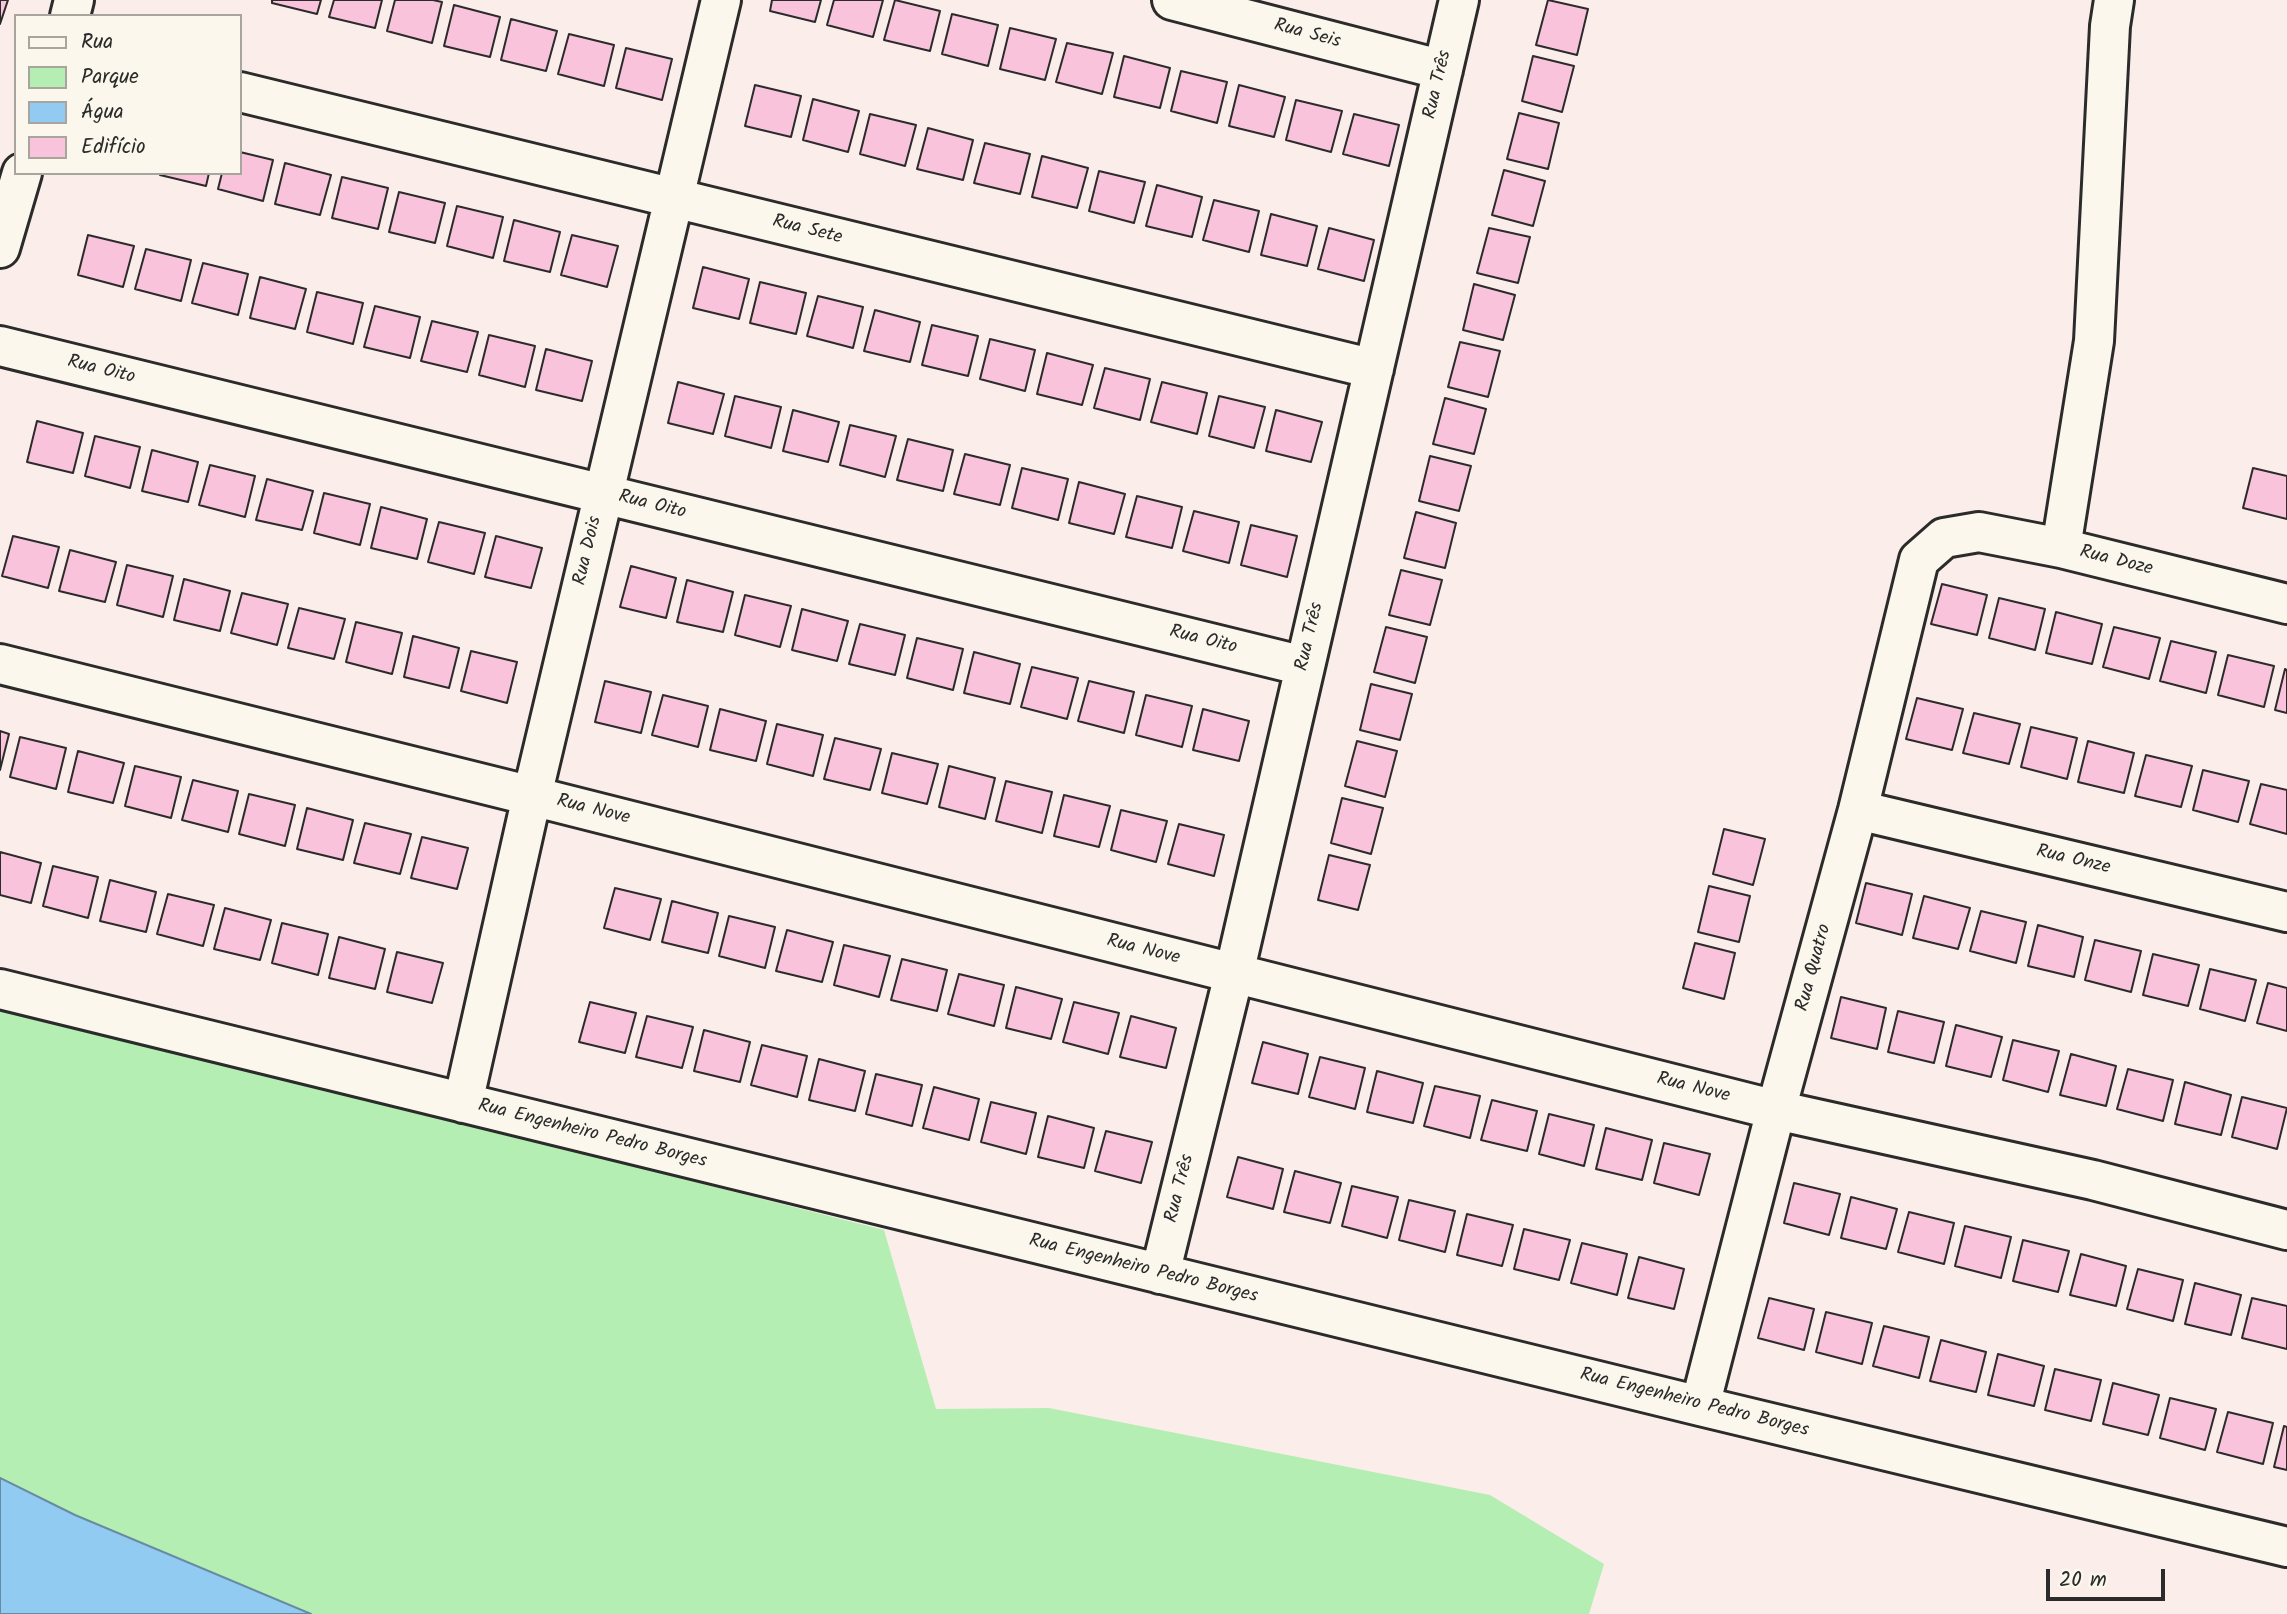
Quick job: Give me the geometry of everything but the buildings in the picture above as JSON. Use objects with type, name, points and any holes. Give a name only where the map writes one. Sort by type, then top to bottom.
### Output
[{"type":"street","name":"Rua Dois","points":[[463,1103],[532,796],[721,0]]},
{"type":"street","name":"Rua Seis","points":[[1172,0],[1443,70]]},
{"type":"street","name":"Rua Três","points":[[1160,1274],[1234,974],[1459,0]]},
{"type":"street","points":[[2061,548],[2094,341],[2110,26],[2115,0]]},
{"type":"street","name":"Rua Sete","points":[[242,92],[1374,369]]},
{"type":"street","points":[[0,248],[21,175]]},
{"type":"street","name":"Rua Oito","points":[[0,346],[1304,666]]},
{"type":"street","name":"Rua Doze","points":[[1944,538],[1979,532],[2061,548],[2287,604]]},
{"type":"street","name":"Rua Quatro","points":[[1700,1406],[1776,1110],[1858,810],[1919,561],[1944,538]]},
{"type":"street","name":"Rua Nove","points":[[0,664],[1776,1110],[2093,1180],[2287,1230]]},
{"type":"street","name":"Rua Onze","points":[[1858,810],[2287,912]]},
{"type":"street","name":"Rua Engenheiro Pedro Borges","points":[[0,989],[1700,1406],[2287,1547]]},
{"type":"green space","points":[[0,1005],[884,1230],[936,1409],[1049,1408],[1490,1495],[1604,1564],[1589,1614],[0,1614]]},
{"type":"water","points":[[0,1478],[75,1515],[311,1614],[0,1614]]}]
